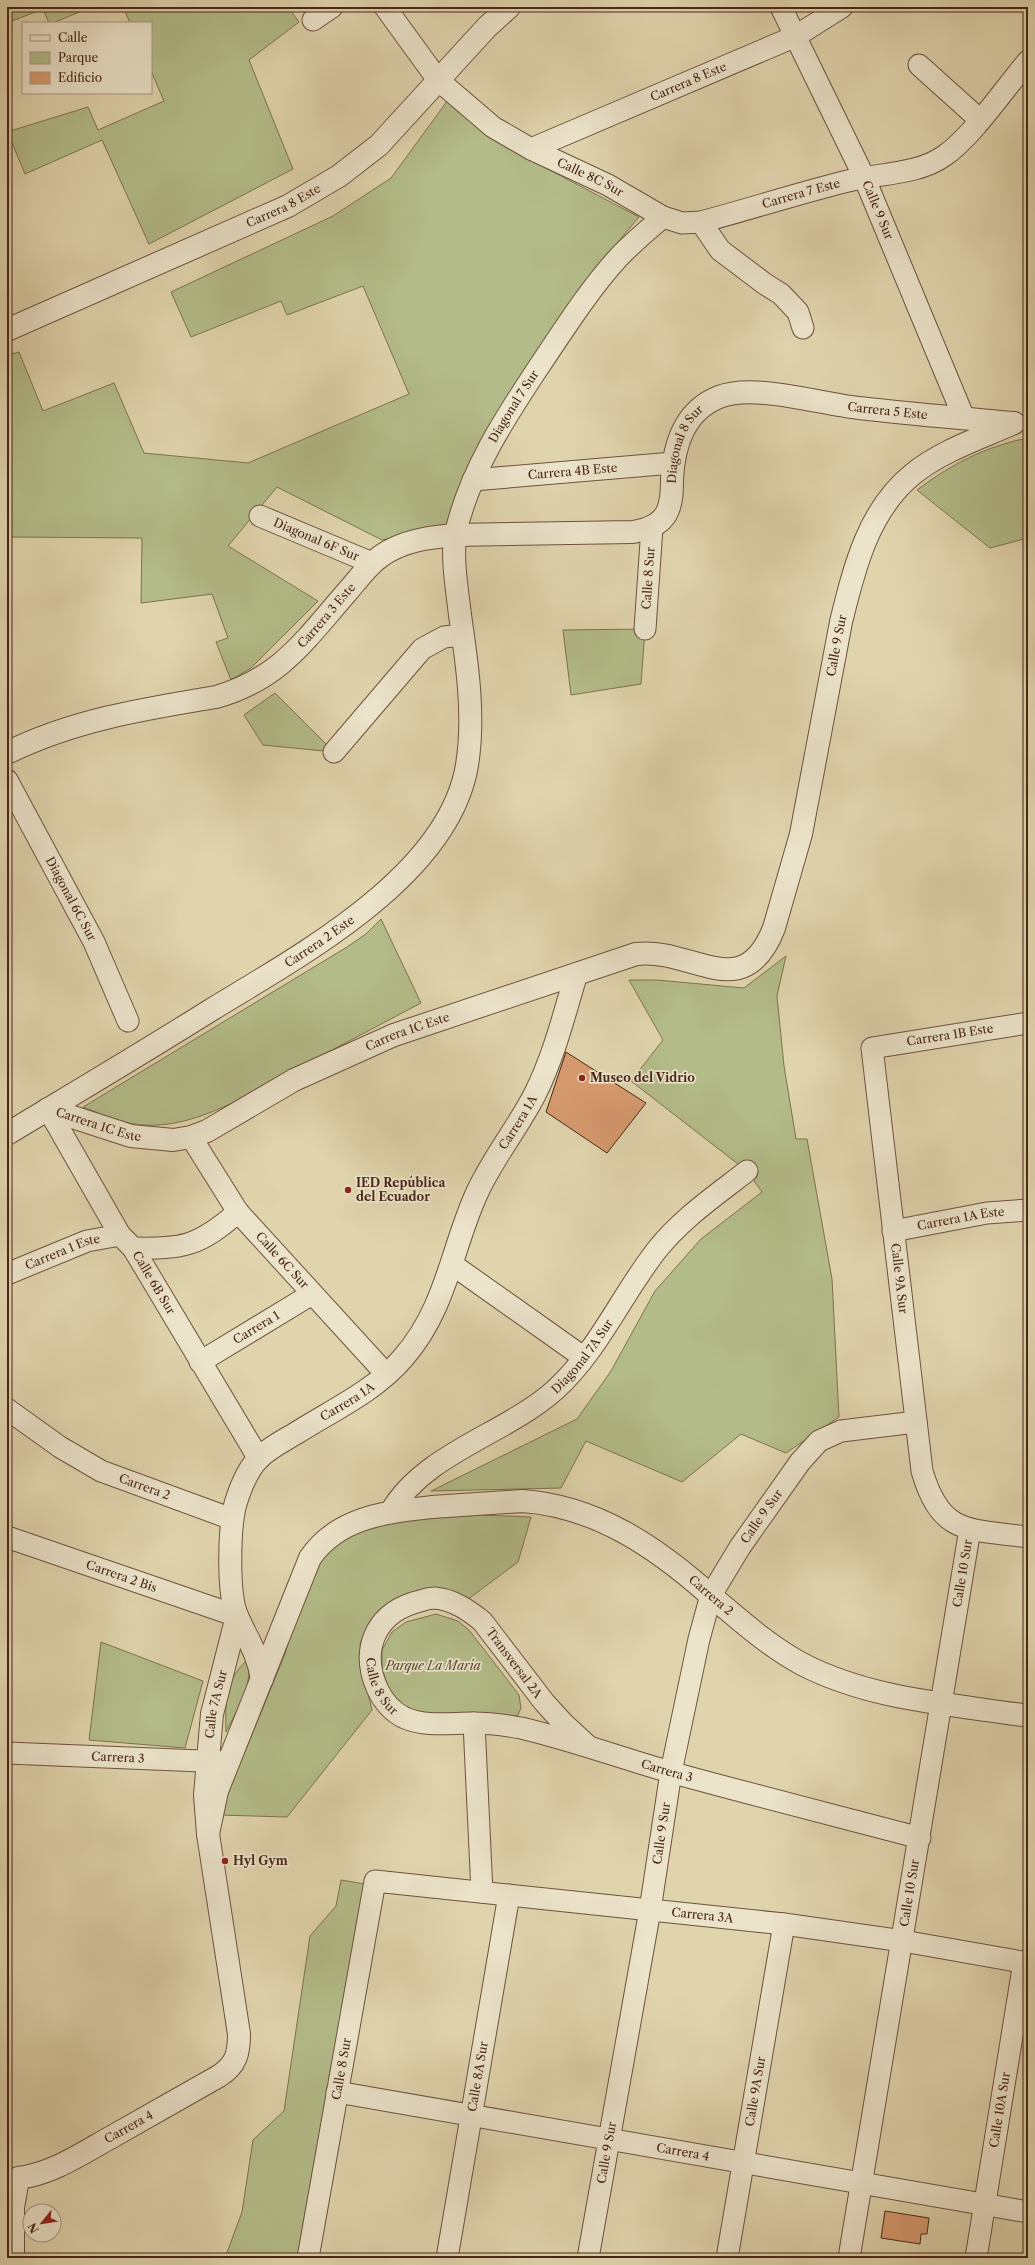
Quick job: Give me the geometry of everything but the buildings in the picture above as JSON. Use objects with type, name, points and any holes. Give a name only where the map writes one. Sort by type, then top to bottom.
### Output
[{"type":"street","points":[[313,20],[332,7]]},
{"type":"street","name":"Calle 8C Sur","points":[[385,7],[438,80],[478,116],[531,149],[608,185],[663,217],[682,222],[702,222]]},
{"type":"street","name":"Carrera 8 Este","points":[[7,330],[288,206],[314,192],[379,145],[438,80],[509,7]]},
{"type":"street","name":"Calle 9 Sur","points":[[781,7],[864,177],[964,418]]},
{"type":"street","name":"Carrera 8 Este","points":[[531,149],[796,36],[842,7]]},
{"type":"street","name":"Carrera 7 Este","points":[[702,222],[864,177],[913,170],[934,162],[950,151],[1028,61]]},
{"type":"street","points":[[919,65],[979,119]]},
{"type":"street","name":"Diagonal 7 Sur","points":[[463,635],[454,564],[455,535],[465,500],[473,480],[485,455],[511,410],[585,300],[619,257],[663,217]]},
{"type":"street","points":[[702,222],[720,250],[765,284],[781,294],[798,312],[803,328]]},
{"type":"street","name":"Carrera 5 Este","points":[[748,391],[858,408],[1021,423]]},
{"type":"street","name":"Diagonal 8 Sur","points":[[652,526],[661,521],[670,506],[673,463],[679,437],[686,423],[695,413],[718,397],[748,391]]},
{"type":"street","name":"Calle 9 Sur","points":[[769,942],[781,907],[801,834],[841,622],[849,589],[874,521],[897,487],[914,473],[934,461],[1021,423]]},
{"type":"street","name":"Carrera 4B Este","points":[[473,480],[673,463]]},
{"type":"street","name":"Diagonal 6F Sur","points":[[260,516],[372,563]]},
{"type":"street","name":"Carrera 3 Este","points":[[7,753],[77,724],[106,717],[216,697],[256,681],[275,670],[295,652],[372,563],[403,544],[427,538],[455,535],[632,532],[652,526]]},
{"type":"street","name":"Calle 8 Sur","points":[[645,629],[652,526]]},
{"type":"street","points":[[334,752],[422,649],[444,637],[463,635]]},
{"type":"street","name":"Carrera 2 Este","points":[[7,1134],[329,937],[360,915],[384,893],[425,850],[452,810],[467,768],[470,723],[463,635]]},
{"type":"street","name":"Diagonal 6C Sur","points":[[7,780],[94,942],[128,1021]]},
{"type":"street","name":"Carrera 1C Este","points":[[48,1109],[131,1136],[173,1140],[191,1138],[207,1131],[294,1080],[353,1053],[430,1022],[636,954],[663,954],[716,968],[740,968],[755,961],[769,942]]},
{"type":"street","name":"Carrera 1A","points":[[258,1459],[269,1450],[357,1395],[386,1374],[402,1359],[426,1326],[453,1265],[466,1221],[485,1175],[534,1096],[543,1078],[576,975]]},
{"type":"street","name":"Carrera 1B Este","points":[[872,1048],[1028,1023]]},
{"type":"street","name":"Calle 9A Sur","points":[[872,1048],[922,1471],[928,1492],[936,1507],[954,1524],[970,1529]]},
{"type":"street","name":"Calle 6B Sur","points":[[48,1109],[258,1459]]},
{"type":"street","name":"Calle 6C Sur","points":[[191,1138],[238,1212],[386,1374]]},
{"type":"street","name":"Diagonal 7A Sur","points":[[390,1511],[405,1491],[415,1482],[475,1441],[522,1414],[554,1391],[568,1377],[604,1332],[645,1267],[669,1236],[697,1209],[747,1171]]},
{"type":"street","name":"Carrera 1A Este","points":[[893,1231],[987,1213],[1028,1210]]},
{"type":"street","name":"Carrera 1 Este","points":[[7,1274],[87,1241],[127,1242],[165,1249],[189,1245],[211,1235],[238,1212]]},
{"type":"street","points":[[453,1265],[583,1357]]},
{"type":"street","name":"Carrera 1","points":[[200,1362],[312,1294]]},
{"type":"street","name":"Carrera 2","points":[[7,1409],[60,1447],[101,1471],[232,1519]]},
{"type":"street","name":"Calle 9 Sur","points":[[588,2258],[650,1910],[671,1772],[699,1639],[711,1595],[740,1547],[800,1462],[819,1441],[841,1431],[916,1422]]},
{"type":"street","points":[[258,1459],[243,1483],[232,1519],[230,1560],[237,1616],[253,1646],[262,1679]]},
{"type":"street","name":"Carrera 2","points":[[390,1511],[522,1501],[561,1506],[595,1518],[636,1538],[678,1567],[758,1637],[826,1676],[885,1693],[1028,1716]]},
{"type":"street","name":"Calle 7A Sur","points":[[208,1834],[213,1805],[310,1558],[318,1546],[332,1534],[363,1518],[390,1511]]},
{"type":"street","points":[[970,1529],[1028,1537]]},
{"type":"street","name":"Calle 10 Sur","points":[[849,2258],[903,1941],[970,1529]]},
{"type":"street","name":"Carrera 2 Bis","points":[[7,1537],[237,1616]]},
{"type":"street","name":"Calle 8 Sur","points":[[412,1721],[395,1712],[382,1697],[373,1677],[369,1657],[374,1636],[383,1621],[404,1606],[428,1598]]},
{"type":"street","name":"Transversal 2A","points":[[428,1598],[450,1601],[466,1609],[482,1621],[544,1702],[563,1723],[589,1747]]},
{"type":"street","name":"Calle 7A Sur","points":[[238,2054],[238,2026],[208,1834],[205,1795],[206,1761],[212,1714],[222,1671],[253,1646],[292,1603]]},
{"type":"street","points":[[222,1671],[237,1616]]},
{"type":"street","name":"Carrera 3","points":[[412,1721],[433,1724],[474,1723],[520,1728],[671,1772],[920,1838]]},
{"type":"street","points":[[474,1723],[482,1892]]},
{"type":"street","name":"Carrera 3","points":[[7,1753],[229,1762]]},
{"type":"street","name":"Calle 8 Sur","points":[[308,2258],[375,1881]]},
{"type":"street","name":"Carrera 3A","points":[[375,1881],[784,1924],[903,1941],[1026,1963]]},
{"type":"street","name":"Calle 8A Sur","points":[[447,2258],[509,1895]]},
{"type":"street","name":"Calle 9A Sur","points":[[727,2258],[784,1924]]},
{"type":"street","name":"Calle 10A Sur","points":[[976,2258],[1026,1963]]},
{"type":"street","name":"Carrera 4","points":[[12,2178],[32,2176],[48,2171],[100,2144],[219,2076],[235,2063],[238,2054]]},
{"type":"street","name":"Carrera 4","points":[[337,2092],[1028,2212]]},
{"type":"street","points":[[12,2178],[12,2258]]},
{"type":"green space","points":[[7,7],[91,7],[55,22],[49,22],[43,9],[7,23]]},
{"type":"green space","points":[[123,7],[288,7],[299,22],[249,60],[293,169],[149,244],[102,140],[25,174],[10,138],[7,139],[7,132],[88,107],[98,130],[164,101],[152,73],[152,22],[130,22]]},
{"type":"green space","points":[[448,100],[504,146],[639,217],[580,287],[517,384],[449,526],[382,540],[277,487],[228,546],[318,601],[251,668],[231,680],[216,642],[228,638],[212,594],[141,603],[142,538],[7,537],[7,355],[19,352],[43,411],[114,383],[144,453],[248,463],[409,394],[363,286],[287,315],[281,301],[191,337],[171,292],[333,216],[391,178]]},
{"type":"green space","points":[[1028,438],[1028,538],[990,548],[917,490],[942,472],[983,451]]},
{"type":"green space","points":[[645,629],[641,684],[571,695],[563,630]]},
{"type":"green space","points":[[275,693],[334,752],[263,745],[244,715]]},
{"type":"green space","points":[[381,919],[421,1003],[228,1105],[190,1119],[164,1125],[137,1124],[114,1119],[83,1107],[347,947],[366,934]]},
{"type":"green space","points":[[786,956],[777,996],[784,1066],[796,1139],[807,1139],[832,1279],[839,1417],[786,1453],[741,1434],[682,1482],[586,1441],[561,1488],[431,1491],[577,1419],[611,1371],[655,1291],[701,1239],[762,1192],[747,1171],[631,1081],[663,1040],[629,980],[657,980],[744,988]]},
{"type":"green space","points":[[480,1515],[531,1517],[518,1562],[467,1600],[453,1591],[425,1591],[398,1598],[374,1617],[360,1643],[363,1672],[372,1710],[287,1817],[219,1815],[285,1654],[302,1593],[322,1557],[344,1536],[383,1522],[429,1517]]},
{"type":"green space","name":"Parque La María","points":[[436,1614],[458,1621],[469,1630],[519,1695],[521,1708],[518,1715],[510,1717],[426,1716],[404,1706],[390,1692],[382,1670],[382,1650],[392,1632],[406,1622]]},
{"type":"green space","points":[[101,1642],[203,1681],[185,1748],[89,1740]]},
{"type":"green space","points":[[252,1656],[246,1693],[226,1732],[228,1690],[236,1672]]},
{"type":"green space","points":[[341,1880],[365,1884],[300,2258],[225,2258],[242,2212],[253,2140],[284,2111],[310,1936],[336,1906]]},
{"type":"place","name":"Museo del Vidrio","points":[[582,1078]]},
{"type":"place","name":"IED República del Ecuador","points":[[348,1190]]},
{"type":"place","name":"Hyl Gym","points":[[225,1861]]}]
